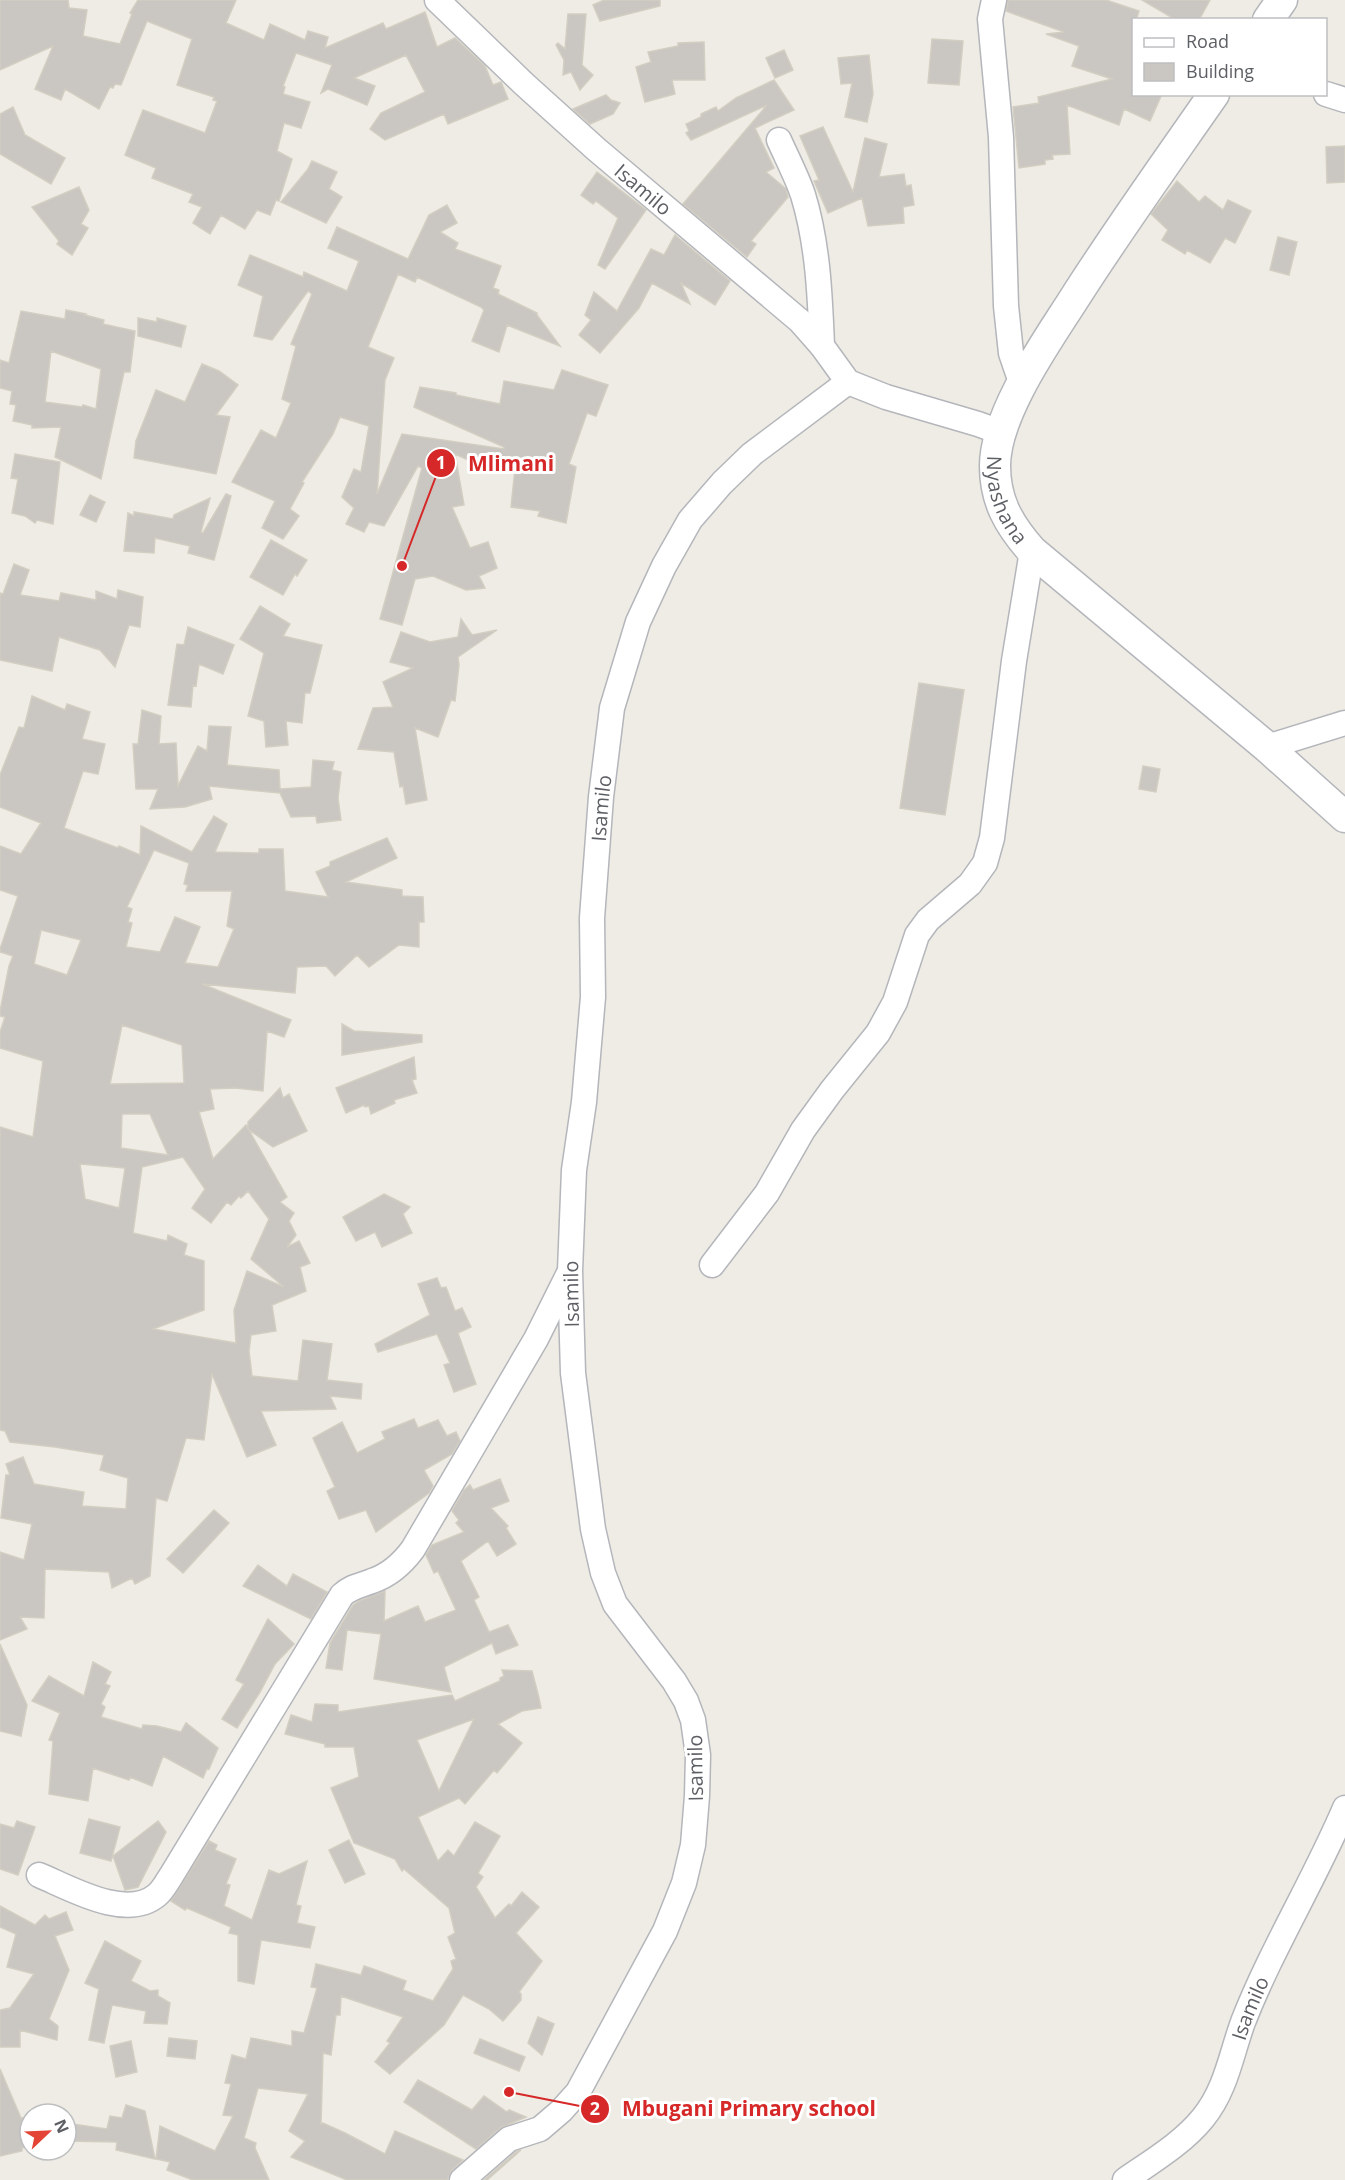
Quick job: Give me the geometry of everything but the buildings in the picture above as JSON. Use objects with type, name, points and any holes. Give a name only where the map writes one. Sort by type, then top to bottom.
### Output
[{"type":"street","name":"Isamilo","points":[[437,0],[524,84],[596,149],[800,321],[822,346],[848,382],[752,454],[722,483],[690,520],[664,566],[638,622],[612,708],[601,797],[592,918],[593,997],[584,1102],[574,1170],[570,1271],[573,1373],[593,1529],[603,1573],[615,1604],[674,1681],[686,1701],[693,1720],[698,1755],[693,1845],[684,1882],[665,1931],[578,2092],[540,2129],[509,2139],[462,2180]]},
{"type":"street","points":[[994,0],[990,19],[1001,137],[1006,306],[1011,353],[1022,385]]},
{"type":"street","points":[[1269,18],[1282,0]]},
{"type":"street","points":[[1327,94],[1345,100]]},
{"type":"street","name":"Nyashana","points":[[1213,96],[1105,251],[1032,363],[1000,432],[995,464],[997,493],[1013,530],[1032,552],[1267,747],[1345,817]]},
{"type":"street","points":[[779,140],[803,194],[814,242],[820,296],[822,346]]},
{"type":"street","points":[[848,382],[886,397],[1000,432]]},
{"type":"street","points":[[712,1265],[767,1193],[802,1130],[878,1033],[895,1002],[917,935],[928,920],[970,884],[985,863],[992,838],[1014,661],[1032,552]]},
{"type":"street","points":[[1267,747],[1345,723]]},
{"type":"street","points":[[39,1875],[91,1897],[118,1905],[140,1904],[157,1895],[171,1876],[342,1595],[350,1588],[385,1576],[400,1565],[413,1549],[536,1339],[570,1271]]},
{"type":"street","name":"Isamilo","points":[[1125,2180],[1178,2142],[1203,2119],[1221,2091],[1244,2021],[1345,1808]]},
{"type":"place","name":"Mlimani","points":[[402,566]]},
{"type":"place","name":"Mbugani Primary school","points":[[509,2092]]}]
